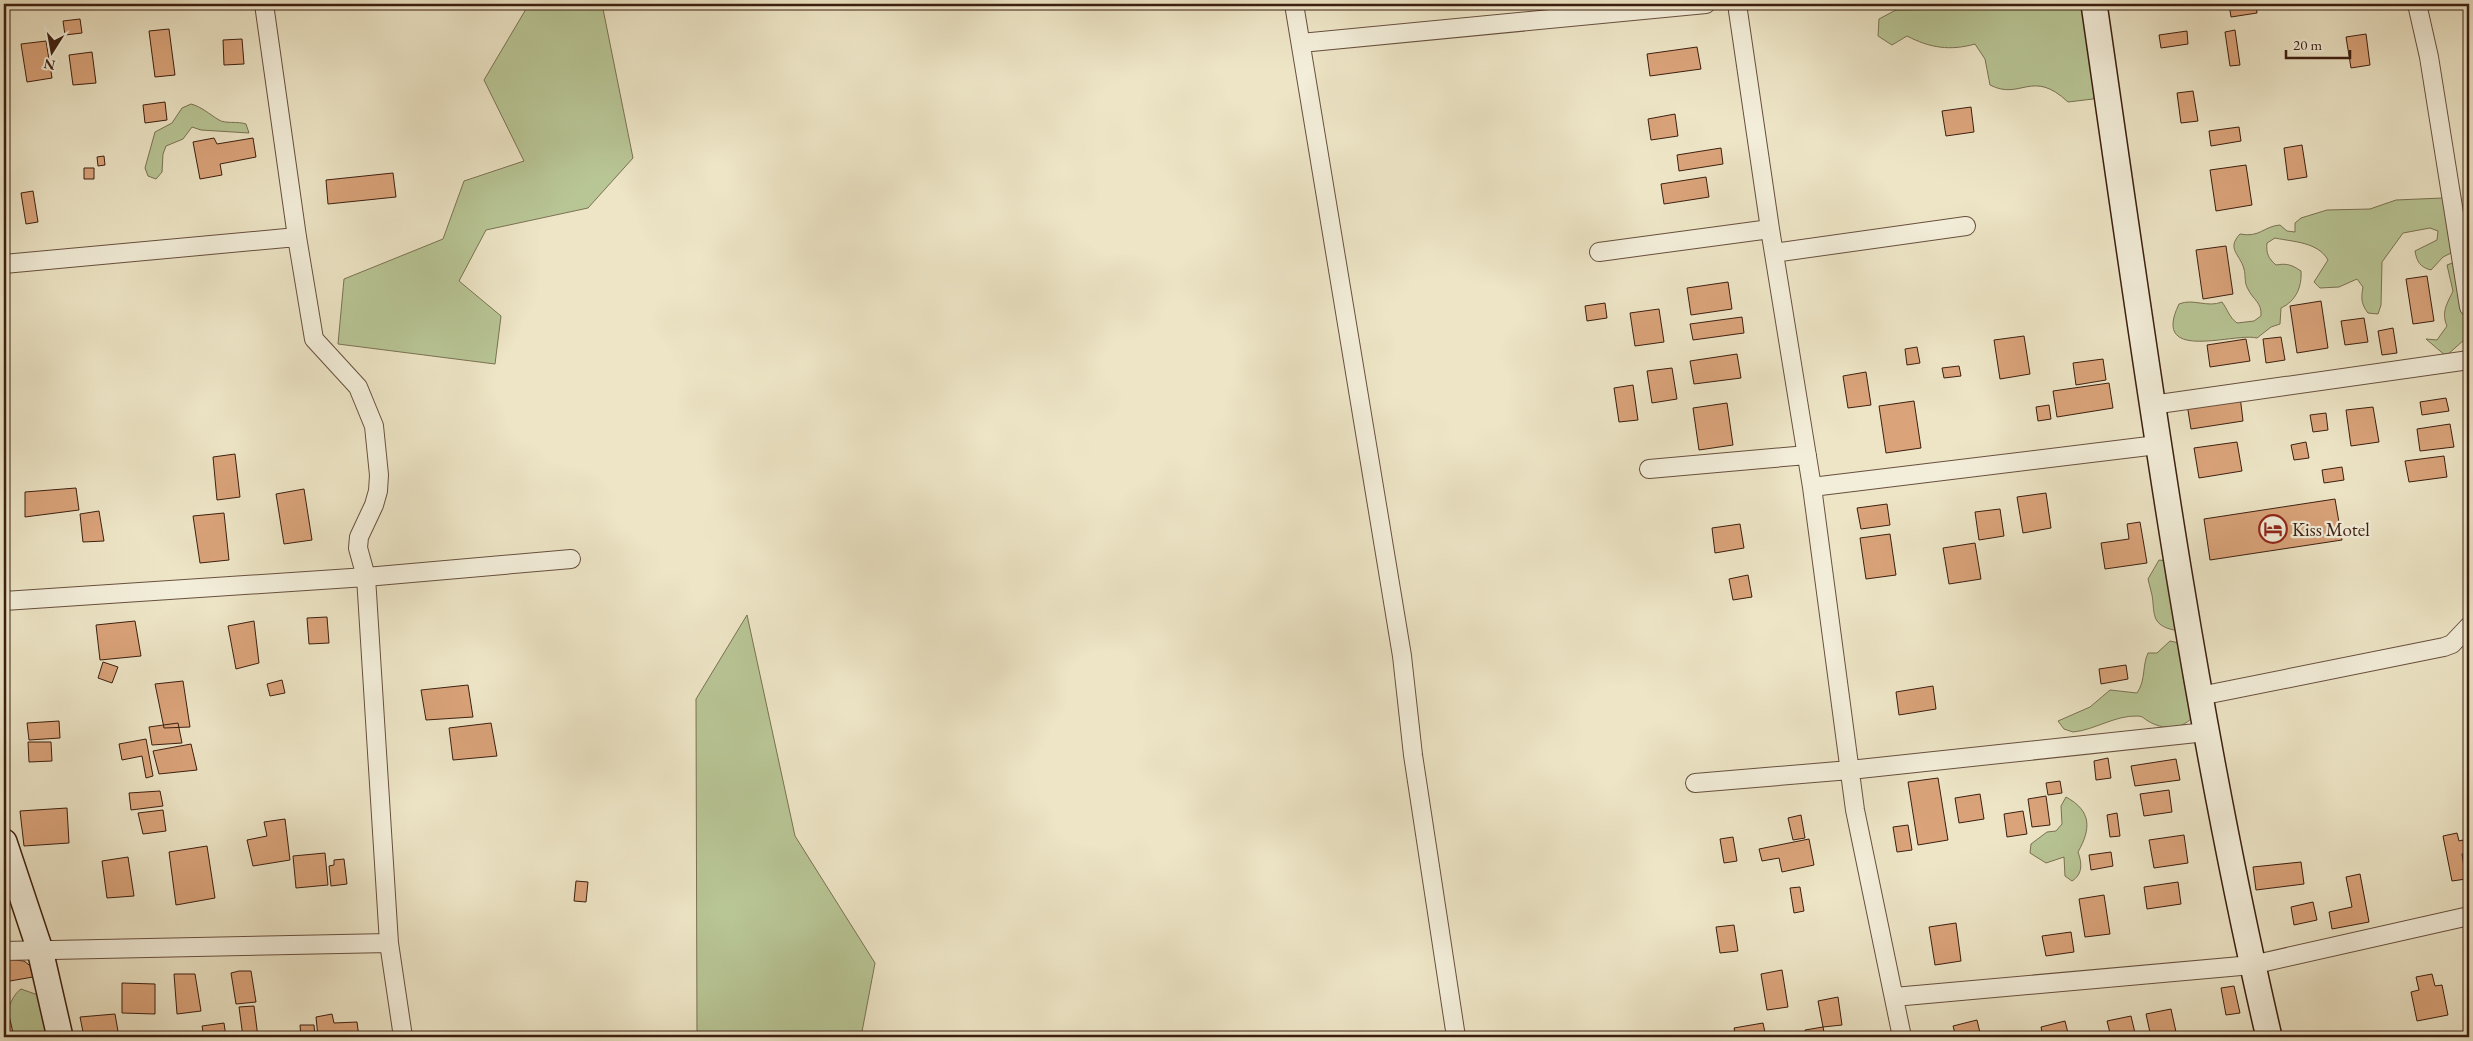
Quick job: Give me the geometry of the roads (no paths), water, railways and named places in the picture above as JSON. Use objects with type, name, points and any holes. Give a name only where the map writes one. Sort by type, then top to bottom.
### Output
[{"type":"street","points":[[264,4],[297,237],[314,339],[358,386],[374,426],[379,475],[378,491],[374,505],[359,537],[358,548],[366,577],[389,943],[403,1037]]},
{"type":"street","points":[[1294,4],[1402,656],[1413,755],[1456,1037]]},
{"type":"street","points":[[1301,43],[1706,4]]},
{"type":"street","points":[[1737,4],[1770,228],[1812,486],[1856,810],[1902,1037]]},
{"type":"street","points":[[2094,4],[2157,445],[2206,732],[2252,965],[2269,1037]]},
{"type":"street","points":[[2417,4],[2429,57],[2469,307]]},
{"type":"street","points":[[1774,253],[1966,226]]},
{"type":"street","points":[[1599,252],[1770,228]]},
{"type":"street","points":[[4,264],[297,237]]},
{"type":"street","points":[[2152,404],[2469,360]]},
{"type":"street","points":[[1812,486],[2157,445]]},
{"type":"street","points":[[1649,469],[1807,455]]},
{"type":"street","points":[[4,601],[366,577],[572,559]]},
{"type":"street","points":[[2200,696],[2444,647],[2452,644],[2469,626]]},
{"type":"street","points":[[1695,782],[1850,770],[2206,732]]},
{"type":"street","points":[[4,842],[40,950],[60,1037]]},
{"type":"street","points":[[1894,997],[2252,965],[2469,916]]},
{"type":"street","points":[[4,950],[389,943]]},
{"type":"place","name":"Kiss Motel","points":[[2273,529]]}]
